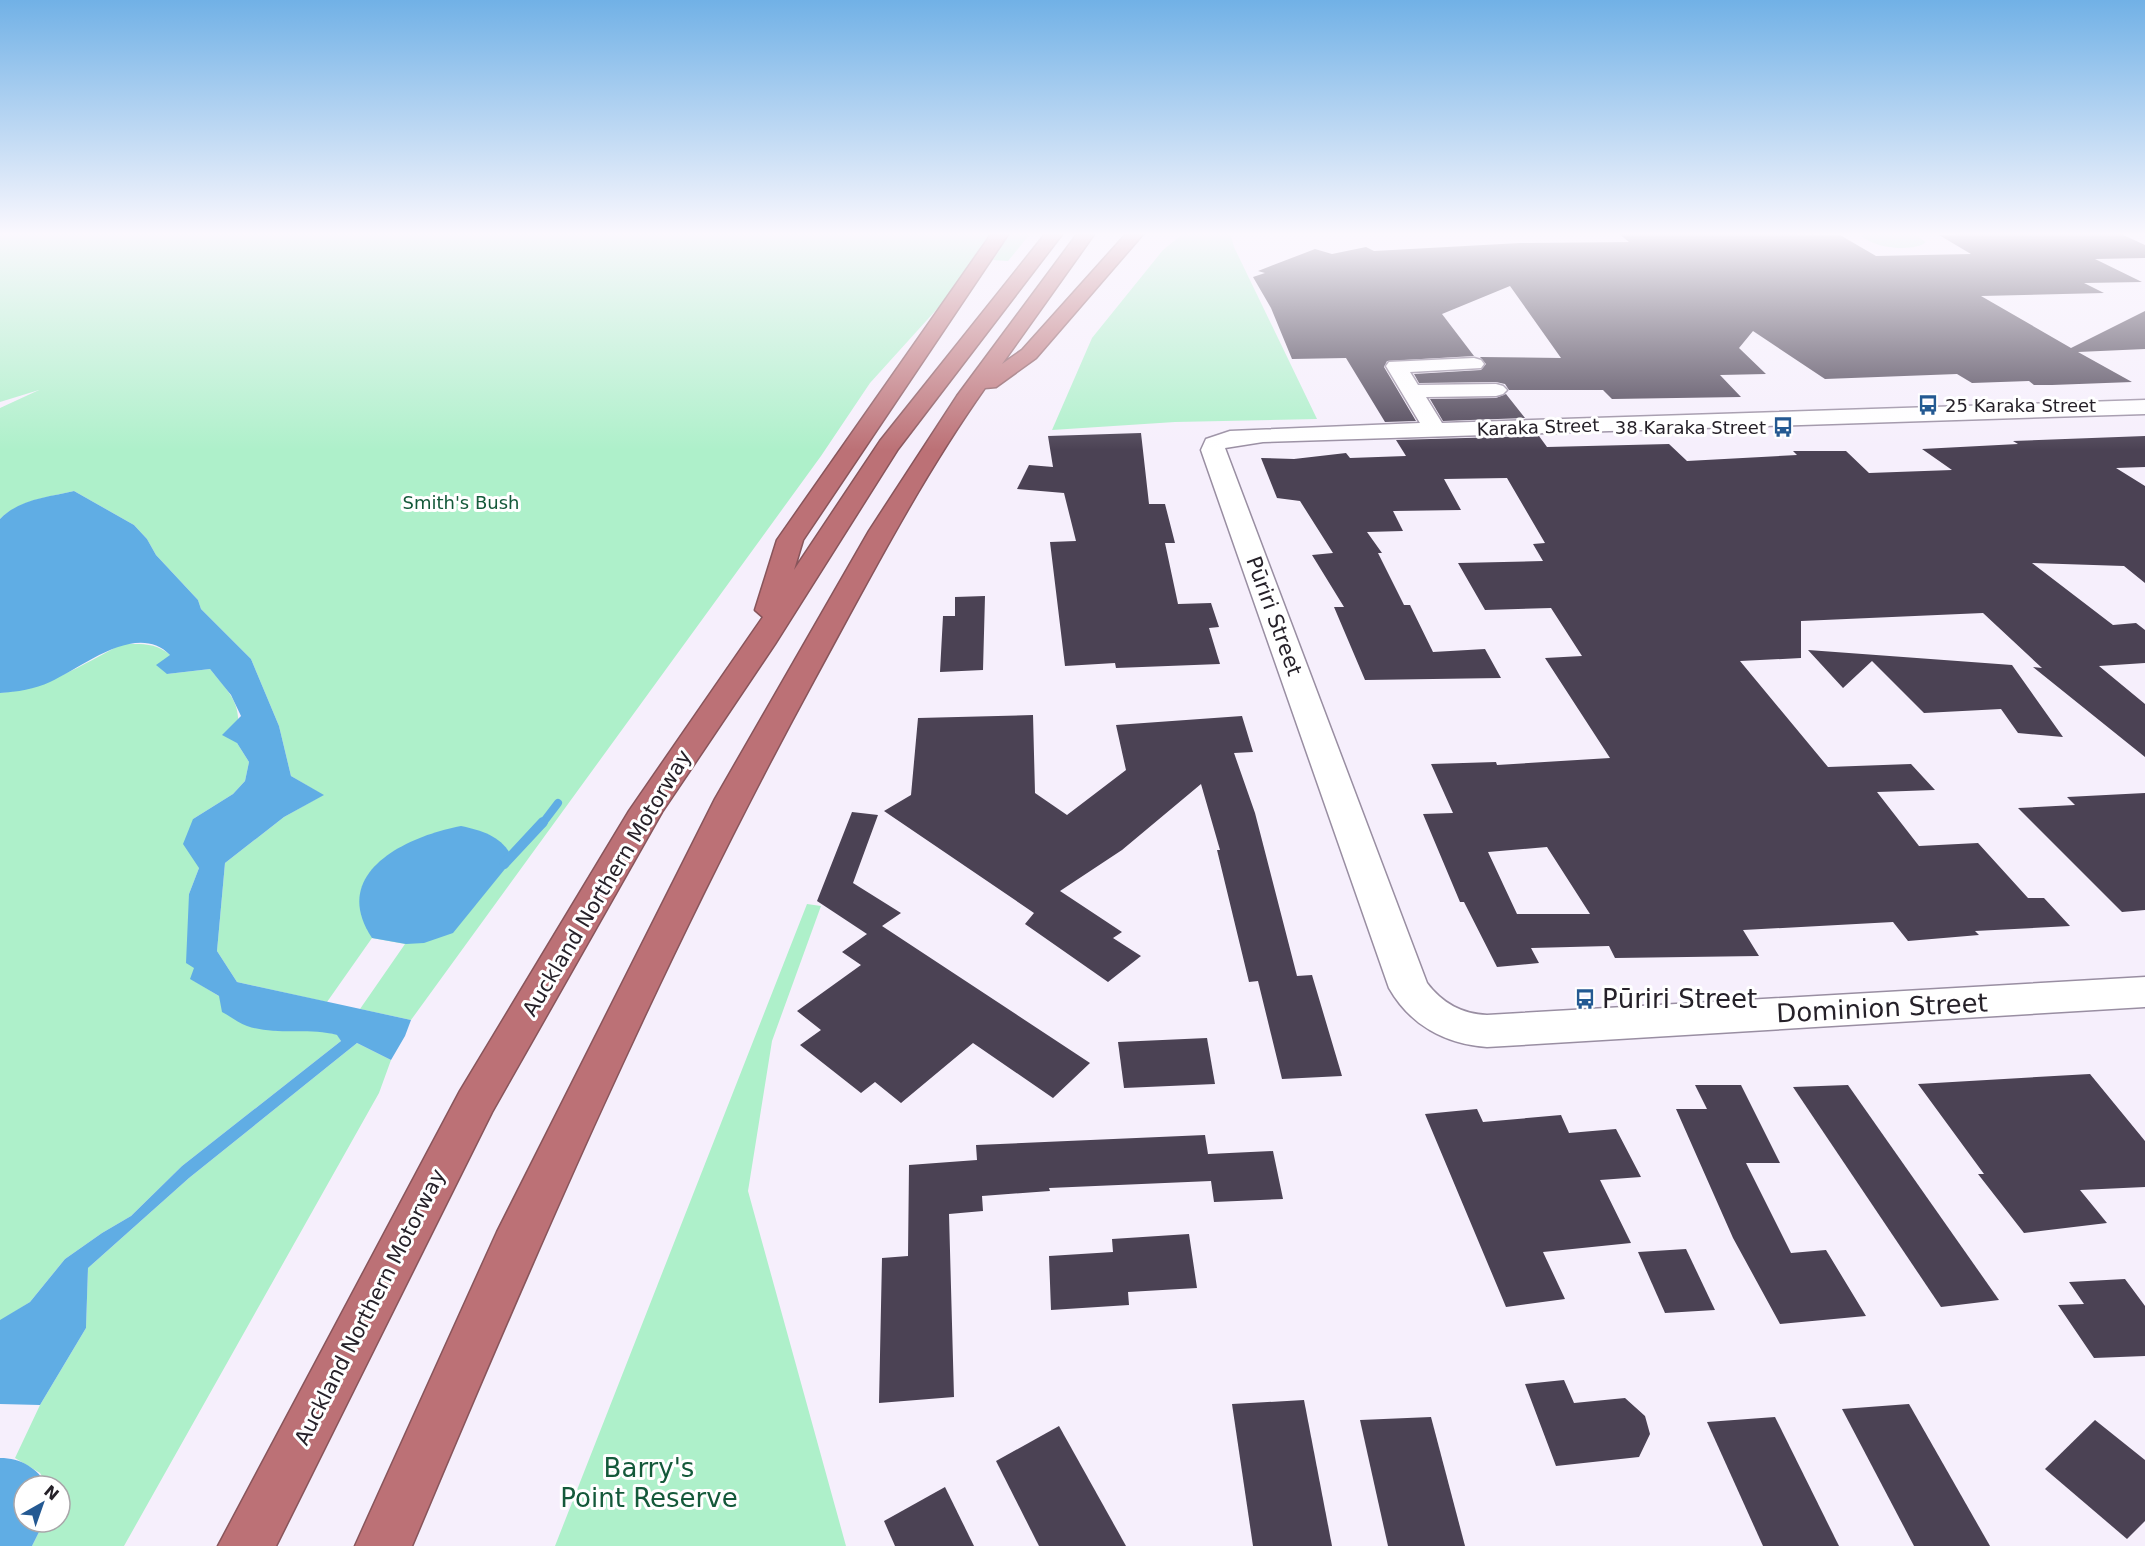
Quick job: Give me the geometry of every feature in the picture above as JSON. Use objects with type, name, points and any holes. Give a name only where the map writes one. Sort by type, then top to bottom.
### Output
[{"type":"highway","points":[[760,644],[790,540],[951,305]]},
{"type":"highway","name":"Auckland Northern Motorway","points":[[246,1546],[475,1103],[646,811],[760,644],[888,446],[998,305]]},
{"type":"highway","points":[[383,1546],[514,1247],[732,799],[882,531],[965,401],[1035,305]]},
{"type":"highway","points":[[965,401],[1029,354],[1072,305]]},
{"type":"street","points":[[1436,430],[1396,366],[1474,364]]},
{"type":"street","points":[[1412,392],[1496,390]]},
{"type":"street","name":"Karaka Street","points":[[1220,440],[1263,435],[2145,407]]},
{"type":"street","name":"Pūriri Street","points":[[1220,440],[1214,444],[1214,453],[1408,988],[1418,1002],[1442,1019]]},
{"type":"street","name":"Dominion Street","points":[[1442,1019],[1467,1029],[1487,1031],[2145,992]]},
{"type":"green space","name":"Smith's Bush","points":[[0,305],[940,305],[870,383],[821,456],[411,1020],[360,1009],[405,944],[372,938],[327,1002],[237,982],[217,951],[225,863],[284,817],[323,795],[291,776],[279,726],[251,659],[201,609],[198,600],[156,555],[147,539],[134,525],[74,491],[25,503],[0,519],[0,408],[39,390],[0,402]]},
{"type":"green space","points":[[1119,305],[1262,305],[1317,419],[1175,422],[1052,430],[1092,338]]},
{"type":"green space","points":[[122,644],[148,645],[165,651],[170,655],[167,674],[210,669],[234,702],[238,719],[237,743],[249,762],[245,781],[233,794],[193,819],[199,868],[189,894],[195,968],[191,979],[276,1031],[318,1030],[338,1035],[341,1041],[182,1166],[131,1216],[65,1259],[30,1302],[0,1321],[0,693],[17,691],[48,681]]},
{"type":"green space","name":"Barry's Point Reserve","points":[[807,904],[821,906],[772,1041],[748,1191],[846,1546],[555,1546]]},
{"type":"green space","points":[[357,1043],[391,1060],[379,1093],[124,1546],[32,1546],[38,1534],[72,1534],[72,1474],[41,1474],[15,1458],[40,1405],[86,1328],[88,1268],[189,1178]]},
{"type":"water","points":[[74,491],[134,525],[147,539],[156,555],[198,600],[201,609],[251,659],[279,726],[291,776],[324,795],[284,817],[225,863],[217,951],[237,982],[411,1020],[391,1060],[357,1043],[189,1178],[88,1268],[86,1328],[40,1405],[0,1404],[0,1320],[30,1302],[65,1259],[131,1216],[182,1166],[341,1041],[337,1035],[326,1033],[258,1029],[244,1025],[222,1012],[219,996],[190,979],[194,968],[186,963],[189,894],[199,868],[183,844],[193,819],[233,794],[245,781],[249,762],[237,743],[222,735],[241,716],[231,695],[210,669],[167,674],[156,665],[170,655],[157,646],[142,643],[110,650],[44,684],[26,690],[0,693],[0,519],[25,503]]},
{"type":"water","points":[[461,826],[492,836],[504,845],[513,859],[453,933],[424,943],[406,944],[372,938],[361,915],[360,894],[367,876],[380,861],[398,848],[419,838]]},
{"type":"water","points":[[0,1458],[8,1458],[28,1465],[39,1474],[12,1474],[12,1534],[38,1534],[32,1546],[0,1546]]},
{"type":"building","points":[[1269,305],[1464,305],[1442,314],[1474,356],[1387,361],[1384,367],[1416,421],[1385,422],[1346,358],[1292,359]]},
{"type":"building","points":[[1524,305],[1997,305],[2071,348],[2145,311],[2145,349],[2078,352],[2132,382],[2052,385],[2034,385],[2029,381],[1972,383],[1957,374],[1825,379],[1753,331],[1739,348],[1766,374],[1720,375],[1741,397],[1612,399],[1603,390],[1509,390],[1505,384],[1496,382],[1419,383],[1414,374],[1481,370],[1486,364],[1480,357],[1561,358]]},
{"type":"building","points":[[1506,394],[1525,418],[1443,421],[1430,399],[1496,398]]},
{"type":"building","points":[[1141,433],[1149,504],[1165,504],[1175,543],[1165,543],[1178,604],[1211,603],[1219,627],[1209,628],[1220,664],[1116,668],[1115,663],[1065,666],[1050,542],[1076,541],[1064,493],[1017,489],[1029,465],[1053,467],[1048,436]]},
{"type":"building","points":[[1539,436],[1547,447],[1669,444],[1687,461],[1797,455],[1793,451],[1846,451],[1869,473],[1952,470],[1922,449],[2018,444],[2013,441],[2145,436],[2145,467],[2116,468],[2145,486],[2145,583],[2124,566],[2032,563],[2113,625],[2136,623],[2145,630],[2145,663],[2099,666],[2145,704],[2145,757],[2033,667],[2042,668],[1983,613],[1801,621],[1801,658],[1740,661],[1828,767],[1911,764],[1935,790],[1877,792],[1919,846],[1978,843],[2028,898],[2044,898],[2070,926],[1975,931],[1979,935],[1908,941],[1893,922],[1743,930],[1759,956],[1615,958],[1609,946],[1531,948],[1539,963],[1497,967],[1464,902],[1460,902],[1423,814],[1453,813],[1431,764],[1496,762],[1497,765],[1610,758],[1545,658],[1582,656],[1551,608],[1485,610],[1458,563],[1543,561],[1533,544],[1545,543],[1507,478],[1444,479],[1461,510],[1393,511],[1403,531],[1367,532],[1382,553],[1378,553],[1404,605],[1410,605],[1433,652],[1485,649],[1501,678],[1365,680],[1334,607],[1344,607],[1312,555],[1333,553],[1300,501],[1277,498],[1261,458],[1294,459],[1346,453],[1350,458],[1406,456],[1396,440]],"holes":[[[1547,847],[1590,914],[1517,914],[1488,852]]]},
{"type":"building","points":[[985,596],[983,670],[940,672],[943,616],[955,616],[955,597]]},
{"type":"building","points":[[1808,650],[2012,665],[2063,737],[2018,733],[2001,709],[1924,713],[1872,661],[1843,688]]},
{"type":"building","points":[[1033,715],[1035,793],[1067,815],[1126,770],[1116,725],[1242,716],[1253,752],[1234,753],[1255,813],[1297,976],[1312,975],[1342,1076],[1282,1079],[1258,981],[1249,982],[1217,850],[1220,850],[1201,784],[1122,850],[1060,891],[1122,932],[1113,938],[1141,956],[1108,982],[1025,924],[1034,913],[884,811],[911,795],[918,718]]},
{"type":"building","points":[[2145,793],[2145,910],[2122,912],[2018,808],[2075,805],[2067,797]]},
{"type":"building","points":[[852,812],[878,815],[853,883],[901,913],[882,926],[1090,1063],[1053,1098],[973,1043],[901,1103],[875,1082],[861,1093],[800,1045],[821,1030],[797,1011],[861,965],[842,952],[867,934],[817,901]]},
{"type":"building","points":[[1207,1038],[1215,1084],[1124,1088],[1118,1042]]},
{"type":"building","points":[[2090,1074],[2145,1141],[2145,1187],[2080,1190],[2107,1223],[2024,1233],[1978,1174],[1984,1174],[1918,1084]]},
{"type":"building","points":[[1695,1085],[1741,1085],[1780,1163],[1746,1163],[1791,1253],[1826,1250],[1866,1316],[1780,1324],[1733,1238],[1676,1109],[1707,1109]]},
{"type":"building","points":[[1848,1085],[1999,1300],[1941,1307],[1793,1087]]},
{"type":"building","points":[[1477,1109],[1483,1122],[1561,1115],[1569,1133],[1616,1129],[1641,1177],[1600,1180],[1631,1243],[1543,1252],[1565,1299],[1506,1307],[1425,1114]]},
{"type":"building","points":[[1205,1135],[1208,1154],[1273,1151],[1283,1199],[1214,1202],[1211,1181],[1049,1188],[1050,1191],[982,1196],[983,1211],[949,1214],[954,1397],[879,1403],[882,1258],[908,1256],[909,1165],[977,1160],[976,1145]]},
{"type":"building","points":[[1189,1234],[1197,1288],[1128,1292],[1129,1305],[1051,1310],[1049,1256],[1113,1252],[1112,1239]]},
{"type":"building","points":[[1686,1249],[1715,1310],[1665,1313],[1638,1252]]},
{"type":"building","points":[[2125,1279],[2145,1306],[2145,1356],[2094,1358],[2058,1305],[2084,1304],[2069,1282]]},
{"type":"building","points":[[1564,1380],[1574,1403],[1625,1398],[1645,1416],[1650,1434],[1639,1457],[1556,1466],[1525,1384]]},
{"type":"building","points":[[1304,1400],[1332,1546],[1253,1546],[1232,1404]]},
{"type":"building","points":[[1909,1404],[1990,1546],[1914,1546],[1842,1409]]},
{"type":"building","points":[[1431,1417],[1465,1546],[1388,1546],[1360,1420]]},
{"type":"building","points":[[1775,1417],[1839,1546],[1763,1546],[1707,1422]]},
{"type":"building","points":[[2095,1420],[2145,1460],[2145,1521],[2127,1539],[2045,1469]]},
{"type":"building","points":[[1059,1426],[1126,1546],[1039,1546],[996,1461]]},
{"type":"building","points":[[945,1487],[974,1546],[895,1546],[884,1521]]},
{"type":"waterway","points":[[542,824],[558,803]]},
{"type":"waterway","points":[[504,864],[543,822]]},
{"type":"place","name":"25 Karaka Street","points":[[1928,405]]},
{"type":"place","name":"38 Karaka Street","points":[[1783,427]]},
{"type":"place","name":"Pūriri Street","points":[[1585,999]]}]
